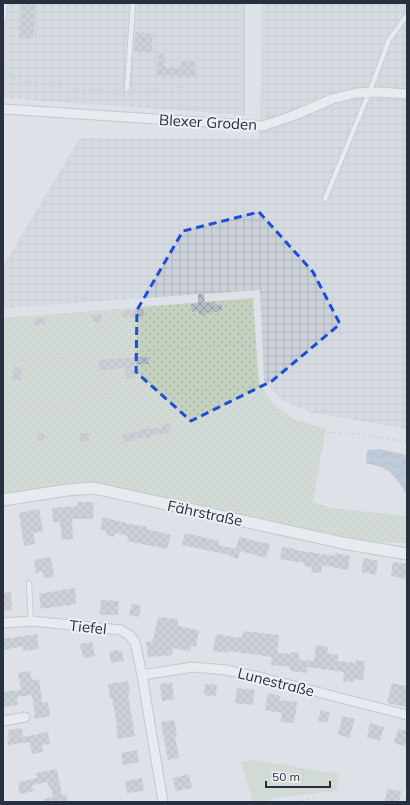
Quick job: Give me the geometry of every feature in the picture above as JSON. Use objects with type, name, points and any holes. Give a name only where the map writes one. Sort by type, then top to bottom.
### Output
[{"type":"street","name":"Blexer Groden","points":[[3,110],[263,126],[295,115],[332,99],[356,93],[379,92],[407,94]]},
{"type":"street","name":"Fährstraße","points":[[3,500],[67,490],[94,488],[343,543],[407,554]]},
{"type":"street","name":"Tiefel","points":[[3,623],[31,621],[121,630],[129,635],[135,642],[142,675],[163,802]]},
{"type":"street","name":"Lunestraße","points":[[142,675],[193,667],[226,670],[407,715]]},
{"type":"street","points":[[3,721],[25,717]]},
{"type":"lane","points":[[3,20],[5,3]]},
{"type":"lane","points":[[127,89],[133,3]]},
{"type":"lane","points":[[325,199],[369,93],[388,40],[407,15]]},
{"type":"lane","points":[[29,582],[31,621]]},
{"type":"path","points":[[3,69],[19,80],[55,86],[87,89],[187,87]]},
{"type":"path","points":[[237,321],[242,342],[249,348],[253,387],[269,411],[288,424],[318,432],[360,434],[407,442]]},
{"type":"path","points":[[3,363],[242,342]]},
{"type":"path","points":[[3,406],[253,387]]},
{"type":"path","points":[[301,802],[315,798]]},
{"type":"highlighted area","points":[[259,212],[313,272],[340,324],[272,381],[191,421],[136,372],[137,310],[183,231]]},
{"type":"shaded area","points":[[3,3],[245,3],[245,115],[3,98]]},
{"type":"shaded area","points":[[262,3],[407,3],[407,429],[310,412],[282,400],[264,381],[260,290],[3,308],[3,266],[80,138],[260,139]]},
{"type":"green space","points":[[253,298],[259,385],[275,405],[294,419],[326,429],[313,502],[332,508],[407,516],[407,543],[360,542],[121,488],[84,485],[3,495],[3,318]]},
{"type":"green space","points":[[255,760],[339,774],[337,791],[275,798],[264,802],[253,802],[241,762]]},
{"type":"water","points":[[379,449],[407,455],[407,495],[391,473],[381,467],[366,463],[367,450]]},
{"type":"building","points":[[22,3],[36,3],[33,39],[19,38]]},
{"type":"building","points":[[136,32],[153,34],[151,53],[134,51]]},
{"type":"building","points":[[159,54],[165,54],[164,67],[182,68],[182,61],[194,61],[195,77],[157,75]]},
{"type":"building","points":[[198,294],[204,294],[205,303],[215,302],[215,305],[222,304],[222,311],[205,313],[206,316],[199,314],[199,311],[192,312],[191,304],[198,303]]},
{"type":"building","points":[[143,309],[144,316],[123,318],[122,311]]},
{"type":"building","points":[[102,314],[102,322],[93,322],[92,315]]},
{"type":"building","points":[[34,318],[45,318],[45,324],[35,325]]},
{"type":"building","points":[[149,357],[149,364],[133,365],[135,378],[126,379],[125,368],[99,370],[99,360]]},
{"type":"building","points":[[13,367],[21,367],[22,380],[12,380],[12,372],[14,372]]},
{"type":"building","points":[[171,423],[171,430],[169,430],[169,433],[150,435],[150,438],[134,439],[134,441],[124,442],[123,435],[127,435],[126,433],[141,431],[141,429],[162,428],[162,424]]},
{"type":"building","points":[[44,433],[44,440],[38,441],[37,434]]},
{"type":"building","points":[[80,433],[89,433],[89,441],[80,441]]},
{"type":"building","points":[[78,502],[94,502],[93,519],[72,519],[73,539],[62,540],[60,522],[53,522],[52,508],[78,506]]},
{"type":"building","points":[[39,509],[43,531],[33,533],[35,544],[24,546],[19,513]]},
{"type":"building","points":[[103,517],[147,527],[147,529],[171,535],[167,549],[127,541],[128,536],[115,533],[114,537],[106,535],[107,531],[100,529]]},
{"type":"building","points":[[185,533],[219,541],[218,545],[236,549],[239,537],[270,544],[266,558],[240,551],[238,559],[229,555],[182,545]]},
{"type":"building","points":[[282,547],[335,556],[335,553],[350,556],[348,570],[322,565],[321,573],[311,572],[312,567],[304,566],[304,563],[280,559]]},
{"type":"building","points":[[51,557],[54,577],[44,578],[43,572],[36,573],[34,560]]},
{"type":"building","points":[[364,558],[378,561],[376,575],[361,572]]},
{"type":"building","points":[[393,562],[407,564],[407,579],[391,576]]},
{"type":"building","points":[[75,588],[76,604],[41,609],[39,594]]},
{"type":"building","points":[[11,592],[12,610],[3,611],[3,593]]},
{"type":"building","points":[[101,600],[119,601],[118,615],[100,615]]},
{"type":"building","points":[[132,604],[141,605],[139,617],[129,615]]},
{"type":"building","points":[[158,617],[178,619],[177,626],[199,630],[196,647],[191,646],[190,651],[173,648],[172,655],[148,657],[146,642],[153,641]]},
{"type":"building","points":[[243,631],[279,635],[277,653],[299,653],[299,660],[314,661],[316,645],[328,647],[327,653],[338,655],[338,661],[356,663],[356,660],[365,661],[363,680],[354,679],[353,682],[343,681],[344,672],[307,667],[307,673],[290,671],[290,667],[271,665],[272,657],[228,651],[227,653],[213,651],[216,634],[242,638]]},
{"type":"building","points":[[37,634],[39,649],[23,651],[23,646],[3,650],[3,639]]},
{"type":"building","points":[[92,642],[95,656],[83,658],[80,644]]},
{"type":"building","points":[[117,650],[122,651],[124,661],[111,663],[109,652]]},
{"type":"building","points":[[30,671],[32,680],[39,679],[42,703],[48,702],[50,716],[35,719],[32,695],[17,697],[18,705],[4,707],[3,692],[21,690],[18,673]]},
{"type":"building","points":[[128,681],[130,694],[128,695],[135,736],[118,739],[112,697],[110,698],[108,684]]},
{"type":"building","points":[[172,683],[174,699],[162,701],[160,684]]},
{"type":"building","points":[[392,683],[407,686],[407,707],[387,703]]},
{"type":"building","points":[[205,684],[217,685],[216,696],[204,695]]},
{"type":"building","points":[[237,688],[255,690],[253,705],[235,703]]},
{"type":"building","points":[[268,693],[280,696],[279,700],[297,702],[294,723],[281,722],[282,713],[265,710]]},
{"type":"building","points":[[321,710],[330,713],[327,723],[318,721]]},
{"type":"building","points":[[343,716],[355,719],[349,738],[338,734]]},
{"type":"building","points":[[174,720],[179,758],[168,760],[161,722]]},
{"type":"building","points":[[370,723],[384,727],[380,741],[367,737]]},
{"type":"building","points":[[22,728],[23,737],[48,732],[50,744],[42,745],[43,752],[32,754],[30,742],[8,745],[8,730]]},
{"type":"building","points":[[398,729],[407,731],[407,747],[394,743]]},
{"type":"building","points":[[137,750],[139,762],[123,765],[121,753]]},
{"type":"building","points":[[57,769],[62,795],[66,794],[68,802],[44,802],[44,799],[53,797],[51,787],[49,788],[48,782],[32,785],[33,791],[20,794],[18,782],[37,778],[36,773]]},
{"type":"building","points":[[189,774],[192,788],[176,791],[173,778]]},
{"type":"building","points":[[142,778],[144,791],[127,793],[125,781]]},
{"type":"building","points":[[387,789],[401,791],[399,802],[385,802]]}]
